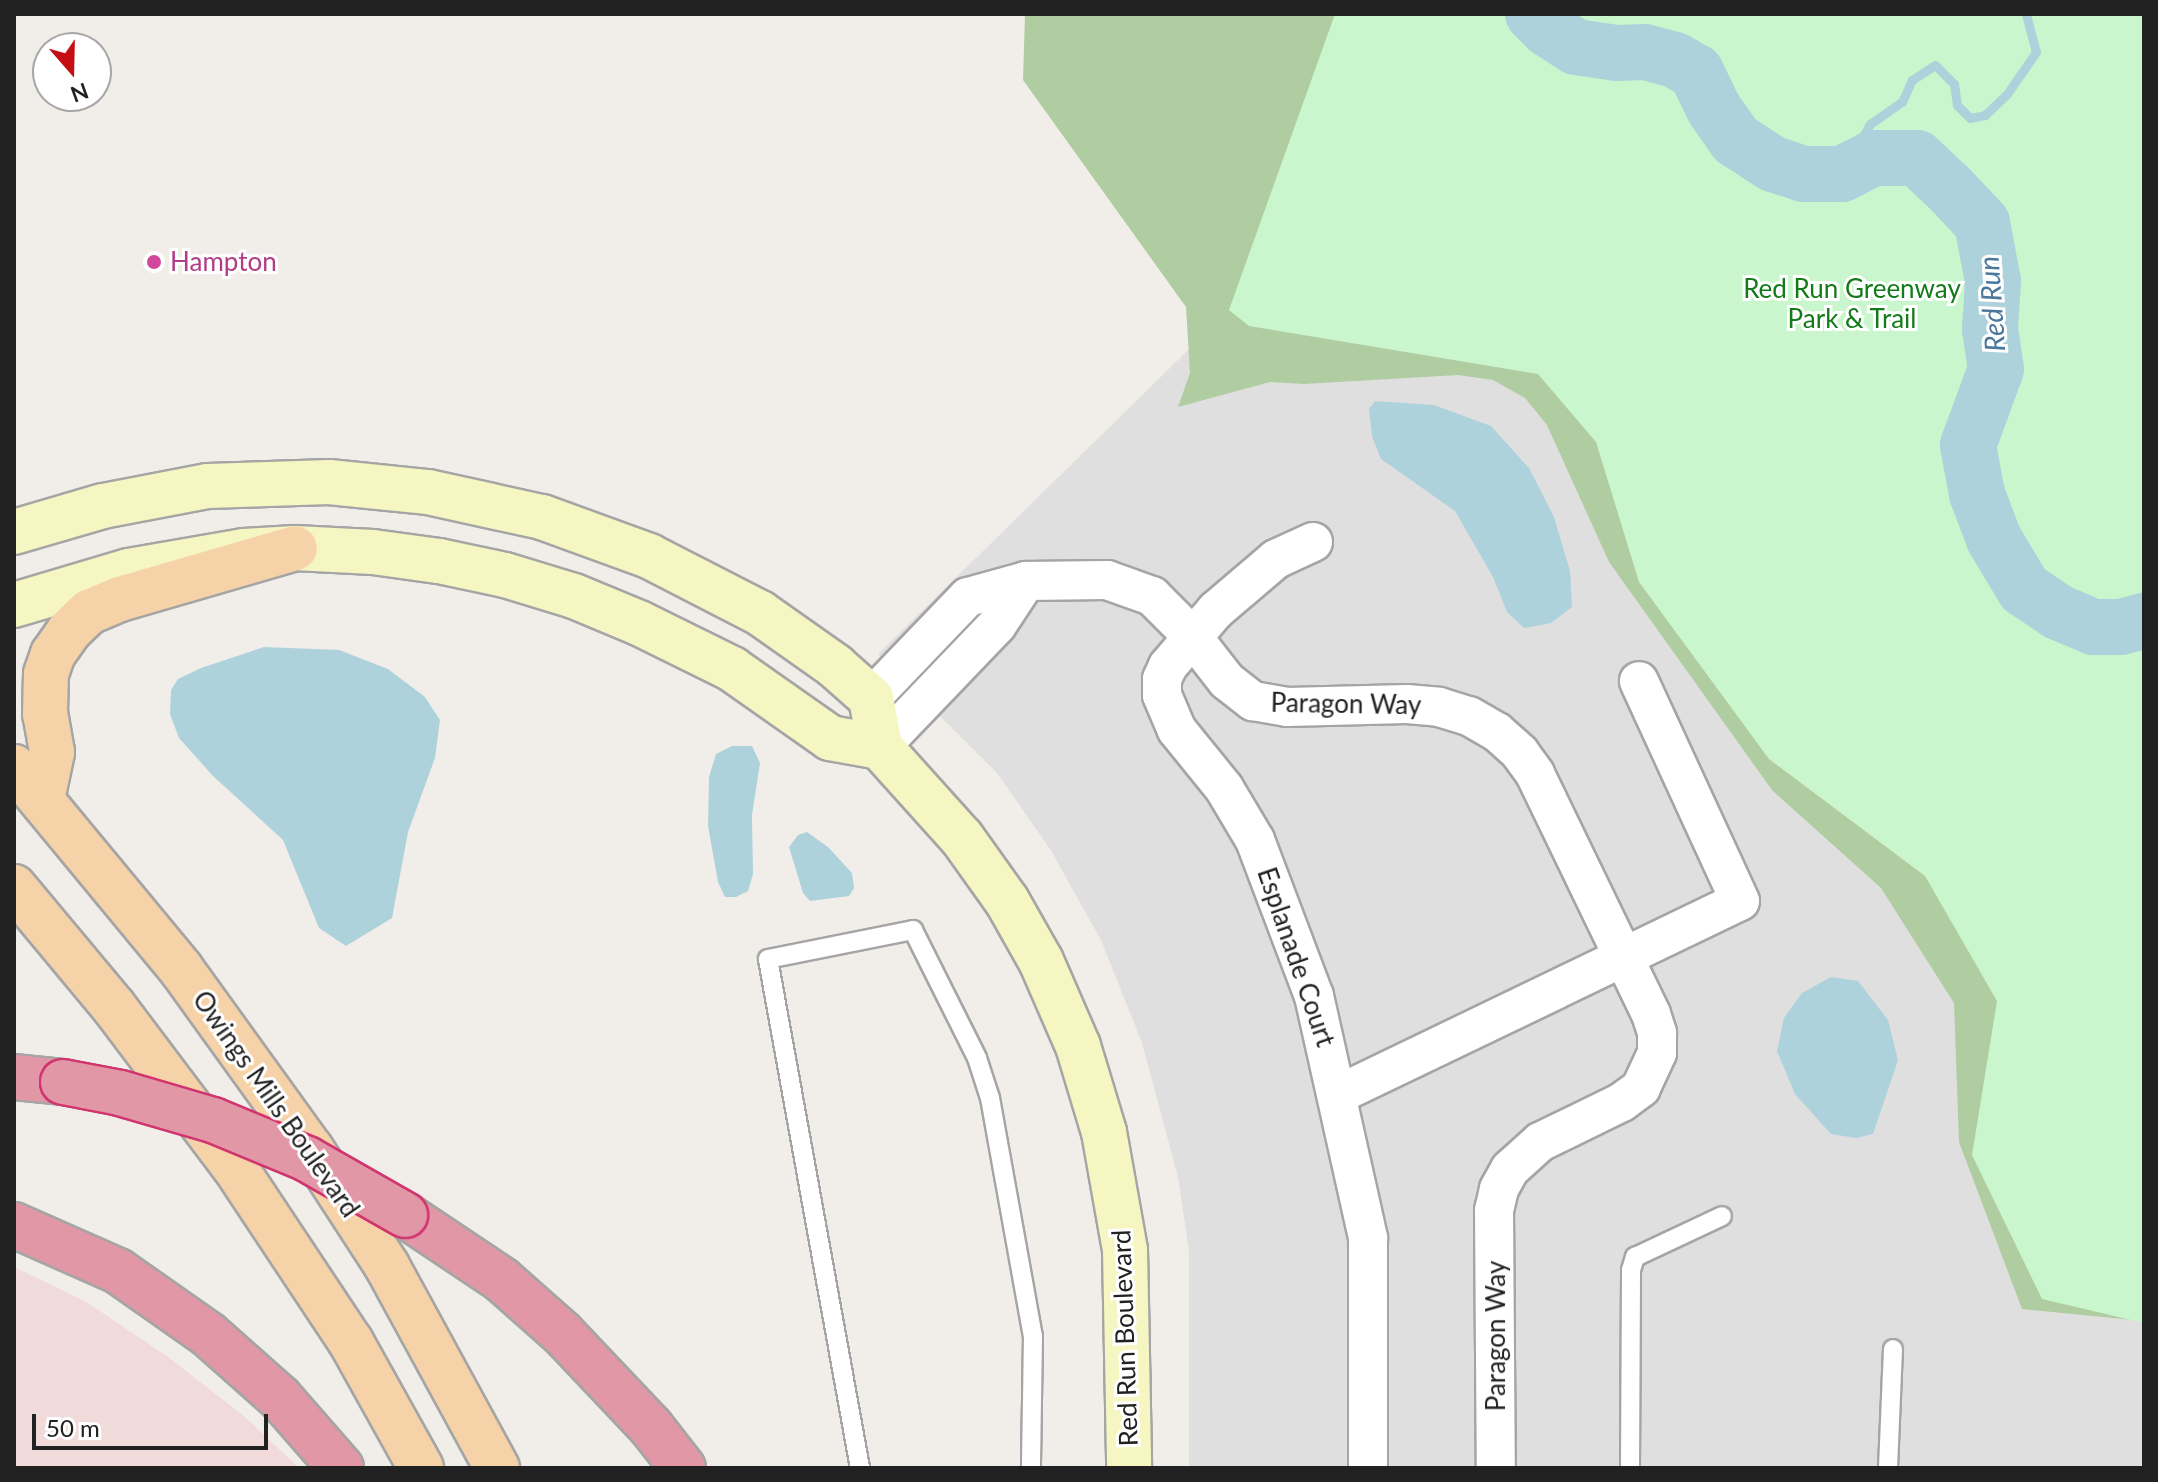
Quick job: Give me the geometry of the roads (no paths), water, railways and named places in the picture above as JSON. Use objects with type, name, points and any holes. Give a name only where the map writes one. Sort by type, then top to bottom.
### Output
[{"type":"highway","points":[[14,1077],[63,1082],[169,1106],[225,1125],[307,1159],[405,1215],[502,1280],[562,1333],[651,1427],[683,1468]]},
{"type":"highway","points":[[14,1225],[118,1271],[209,1335],[280,1398],[341,1468]]},
{"type":"main road","points":[[14,532],[158,493],[248,483],[329,482],[473,500],[593,533],[723,591],[798,638],[871,698],[880,747],[830,738],[764,690],[701,651],[574,596],[505,575],[439,561],[373,552],[295,548],[244,551],[129,571],[14,605]]},
{"type":"main road","points":[[42,800],[52,752],[45,714],[46,674],[53,654],[69,631],[89,612],[120,599],[295,548]]},
{"type":"main road","name":"Red Run Boulevard","points":[[880,747],[962,838],[1007,901],[1041,961],[1078,1046],[1104,1132],[1125,1250],[1129,1468]]},
{"type":"main road","name":"Owings Mills Boulevard","points":[[14,767],[181,969],[311,1149],[387,1266],[497,1468]]},
{"type":"main road","points":[[14,887],[114,1007],[200,1119],[299,1260],[351,1342],[421,1468]]},
{"type":"main road","points":[[14,926],[32,945],[114,1007]]},
{"type":"street","name":"Esplanade Court","points":[[1313,542],[1276,559],[1255,573],[1191,635],[1162,679],[1166,711],[1177,730],[1224,788],[1255,840],[1310,984],[1368,1238],[1368,1468]]},
{"type":"street","name":"Paragon Way","points":[[1026,581],[1079,579],[1131,586],[1152,596],[1191,635],[1227,681],[1253,701],[1287,707],[1407,704],[1439,707],[1469,716],[1497,732],[1520,753],[1535,774],[1657,1033],[1657,1053],[1641,1088],[1622,1102],[1524,1153],[1499,1189],[1494,1210],[1496,1468]]},
{"type":"street","points":[[871,698],[968,597],[1026,581]]},
{"type":"street","points":[[880,747],[997,625],[1026,581]]},
{"type":"street","points":[[1337,1095],[1740,901],[1639,681]]},
{"type":"lane","points":[[860,1468],[768,959],[913,930],[977,1058],[990,1098],[1033,1336],[1031,1468]]},
{"type":"lane","points":[[1630,1468],[1631,1270],[1635,1257],[1722,1216]]},
{"type":"lane","points":[[1888,1468],[1893,1349]]},
{"type":"water","points":[[1375,401],[1434,405],[1491,426],[1529,468],[1554,517],[1570,571],[1572,607],[1551,623],[1524,628],[1507,612],[1493,577],[1455,511],[1381,459],[1372,436],[1369,409]]},
{"type":"water","points":[[264,647],[339,650],[388,669],[425,697],[440,720],[435,758],[408,832],[392,918],[346,946],[319,928],[283,840],[213,776],[179,738],[170,714],[171,690],[178,679]]},
{"type":"water","points":[[732,746],[752,746],[760,763],[752,815],[753,874],[748,891],[736,897],[725,897],[718,882],[708,826],[709,777],[716,754]]},
{"type":"water","points":[[807,832],[828,847],[852,873],[854,888],[849,896],[810,901],[803,893],[789,847],[798,835]]},
{"type":"water","points":[[1831,977],[1858,981],[1888,1020],[1898,1060],[1873,1134],[1856,1138],[1831,1134],[1795,1094],[1777,1051],[1784,1018],[1802,993]]},
{"type":"waterway","name":"Red Run","points":[[1533,14],[1548,29],[1576,47],[1617,53],[1645,52],[1675,60],[1696,72],[1714,109],[1736,140],[1773,164],[1803,174],[1842,174],[1873,158],[1917,158],[1950,189],[1982,223],[1993,281],[1990,329],[1996,369],[1968,445],[1977,494],[1994,539],[2024,589],[2058,612],[2094,627],[2121,627],[2144,621]]},
{"type":"waterway","points":[[1842,174],[1870,124],[1902,102],[1912,80],[1935,65],[1954,84],[1957,105],[1970,118],[1985,115],[2007,94],[2036,52],[2026,14]]},
{"type":"place","name":"Hampton","points":[[154,262]]},
{"type":"park label","name":"Red Run Greenway Park & Trail","points":[[1852,304]]}]
